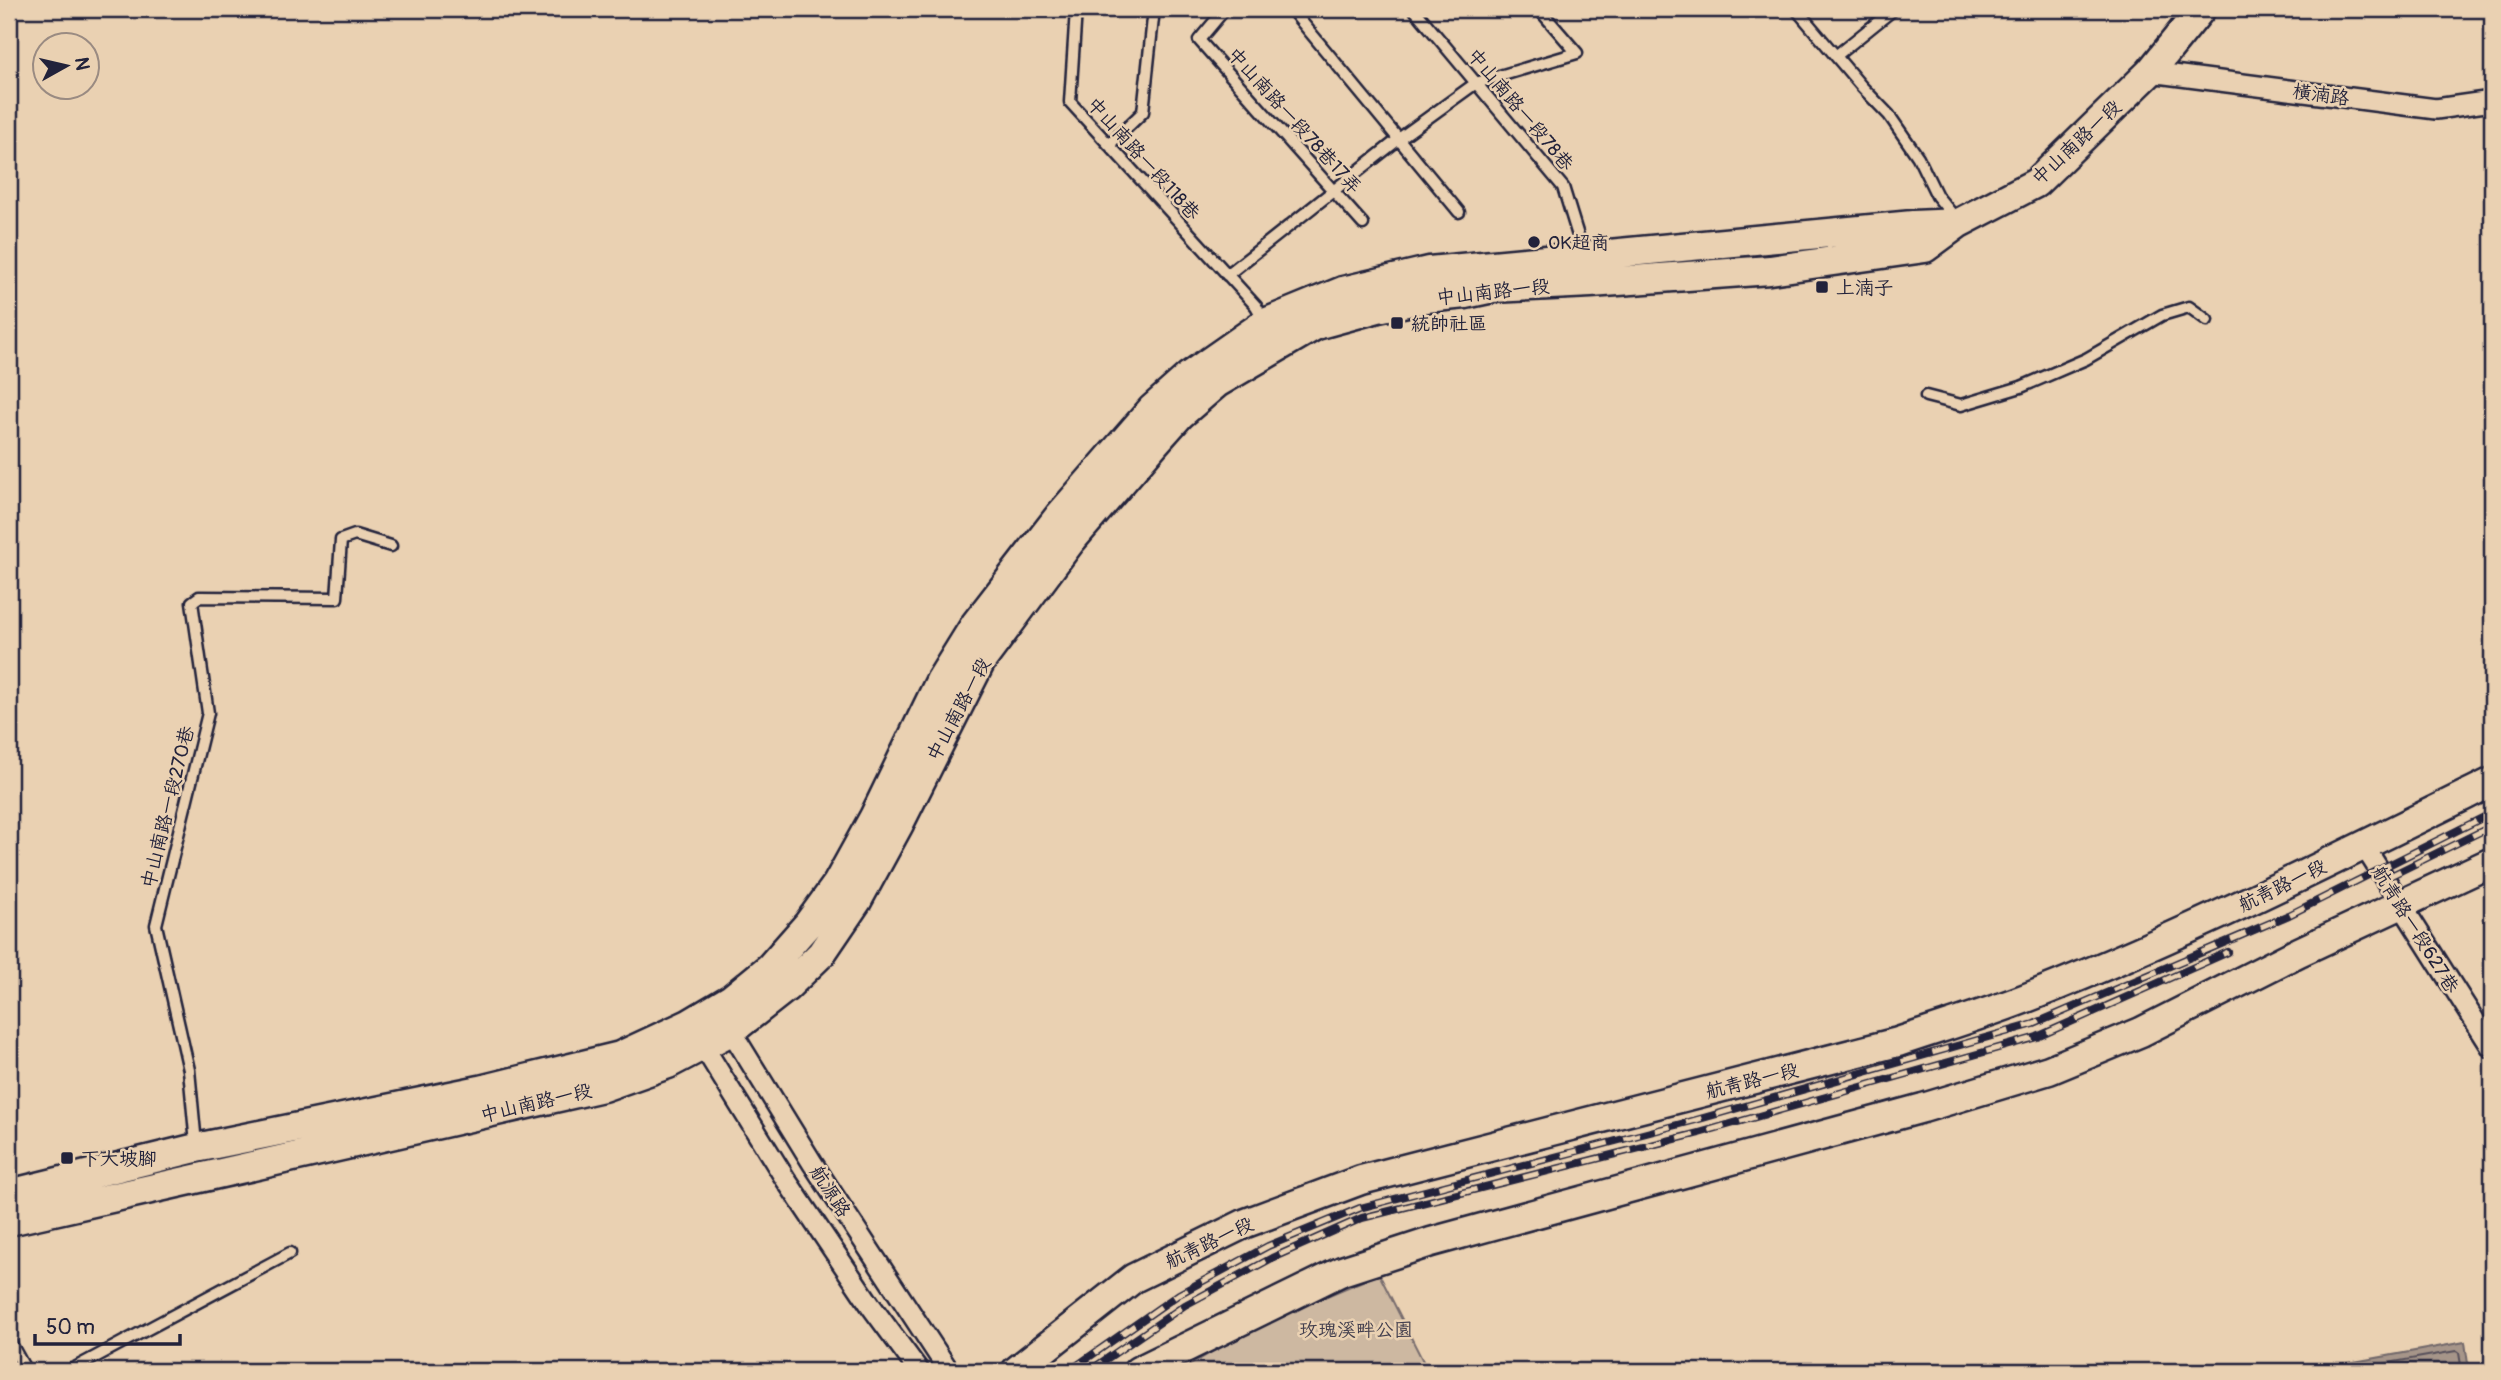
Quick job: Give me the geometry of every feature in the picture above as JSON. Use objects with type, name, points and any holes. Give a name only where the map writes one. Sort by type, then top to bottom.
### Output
[{"type":"main road","name":"中山南路一段","points":[[9,1194],[197,1148],[480,1090],[696,1035],[724,1019],[732,999],[770,967],[808,924],[837,884],[874,817],[940,681],[976,623],[1059,516],[1152,410],[1189,376],[1272,334],[1343,291],[1429,271],[1587,269],[1913,225],[1959,223],[2036,183],[2150,72],[2202,9]]},
{"type":"main road","name":"航青路一段","points":[[1016,1371],[1134,1278],[1246,1223],[1362,1180],[1898,1042],[2033,996],[2193,927],[2492,782]]},
{"type":"main road","points":[[1138,1371],[1342,1271],[1431,1242],[1923,1108],[2049,1070],[2141,1032],[2299,952],[2492,862]]},
{"type":"main road","name":"中山南路一段","points":[[9,1221],[603,1087],[668,1064],[696,1035]]},
{"type":"street","name":"橫湳路","points":[[2150,72],[2436,109],[2492,101]]},
{"type":"street","name":"航青路一段627巷","points":[[2364,846],[2492,1048]]},
{"type":"street","name":"航源路","points":[[724,1019],[813,1164],[949,1371]]},
{"type":"street","name":"航源路","points":[[696,1035],[786,1180],[871,1306],[919,1371]]},
{"type":"lane","name":"中山南路一段118巷","points":[[1076,9],[1070,102],[1256,306],[1272,334]]},
{"type":"lane","points":[[1109,145],[1143,112],[1153,9]]},
{"type":"lane","name":"中山南路一段78巷17弄","points":[[1225,9],[1199,40],[1363,223]]},
{"type":"lane","points":[[1292,9],[1460,212]]},
{"type":"lane","name":"中山南路一段78巷","points":[[1414,9],[1563,187],[1587,269]]},
{"type":"lane","points":[[1227,275],[1400,138],[1476,83],[1577,53],[1539,9]]},
{"type":"lane","points":[[1796,9],[1862,88],[1889,115],[1918,157],[1937,196],[1959,223]]},
{"type":"lane","points":[[1837,55],[1894,9]]},
{"type":"lane","points":[[1926,396],[1961,405],[2047,377],[2086,359],[2162,315],[2189,307],[2207,320]]},
{"type":"lane","name":"中山南路一段270巷","points":[[197,1148],[189,1070],[156,925],[208,713],[192,602],[199,597],[337,598],[341,540],[355,534],[391,546]]},
{"type":"lane","points":[[69,1371],[290,1253]]},
{"type":"lane","points":[[9,1340],[26,1371]]},
{"type":"green space","name":"玫瑰溪畔公園","points":[[1379,1274],[1428,1371],[1181,1371],[1249,1329]]},
{"type":"water","points":[[2465,1342],[2469,1371],[2304,1371]]},
{"type":"railway","points":[[1069,1371],[1179,1294],[1268,1246],[1360,1208],[1696,1120],[2034,1024],[2289,915],[2492,813]]},
{"type":"railway","points":[[2386,878],[2492,826]]},
{"type":"railway","points":[[1089,1371],[1185,1305],[1272,1258],[1362,1218],[1699,1133],[2037,1037],[2228,952]]},
{"type":"place","name":"OK超商","points":[[1534,242]]},
{"type":"place","name":"上湳子","points":[[1822,287]]},
{"type":"place","name":"統帥社區","points":[[1397,323]]},
{"type":"place","name":"下大坡腳","points":[[67,1158]]}]
